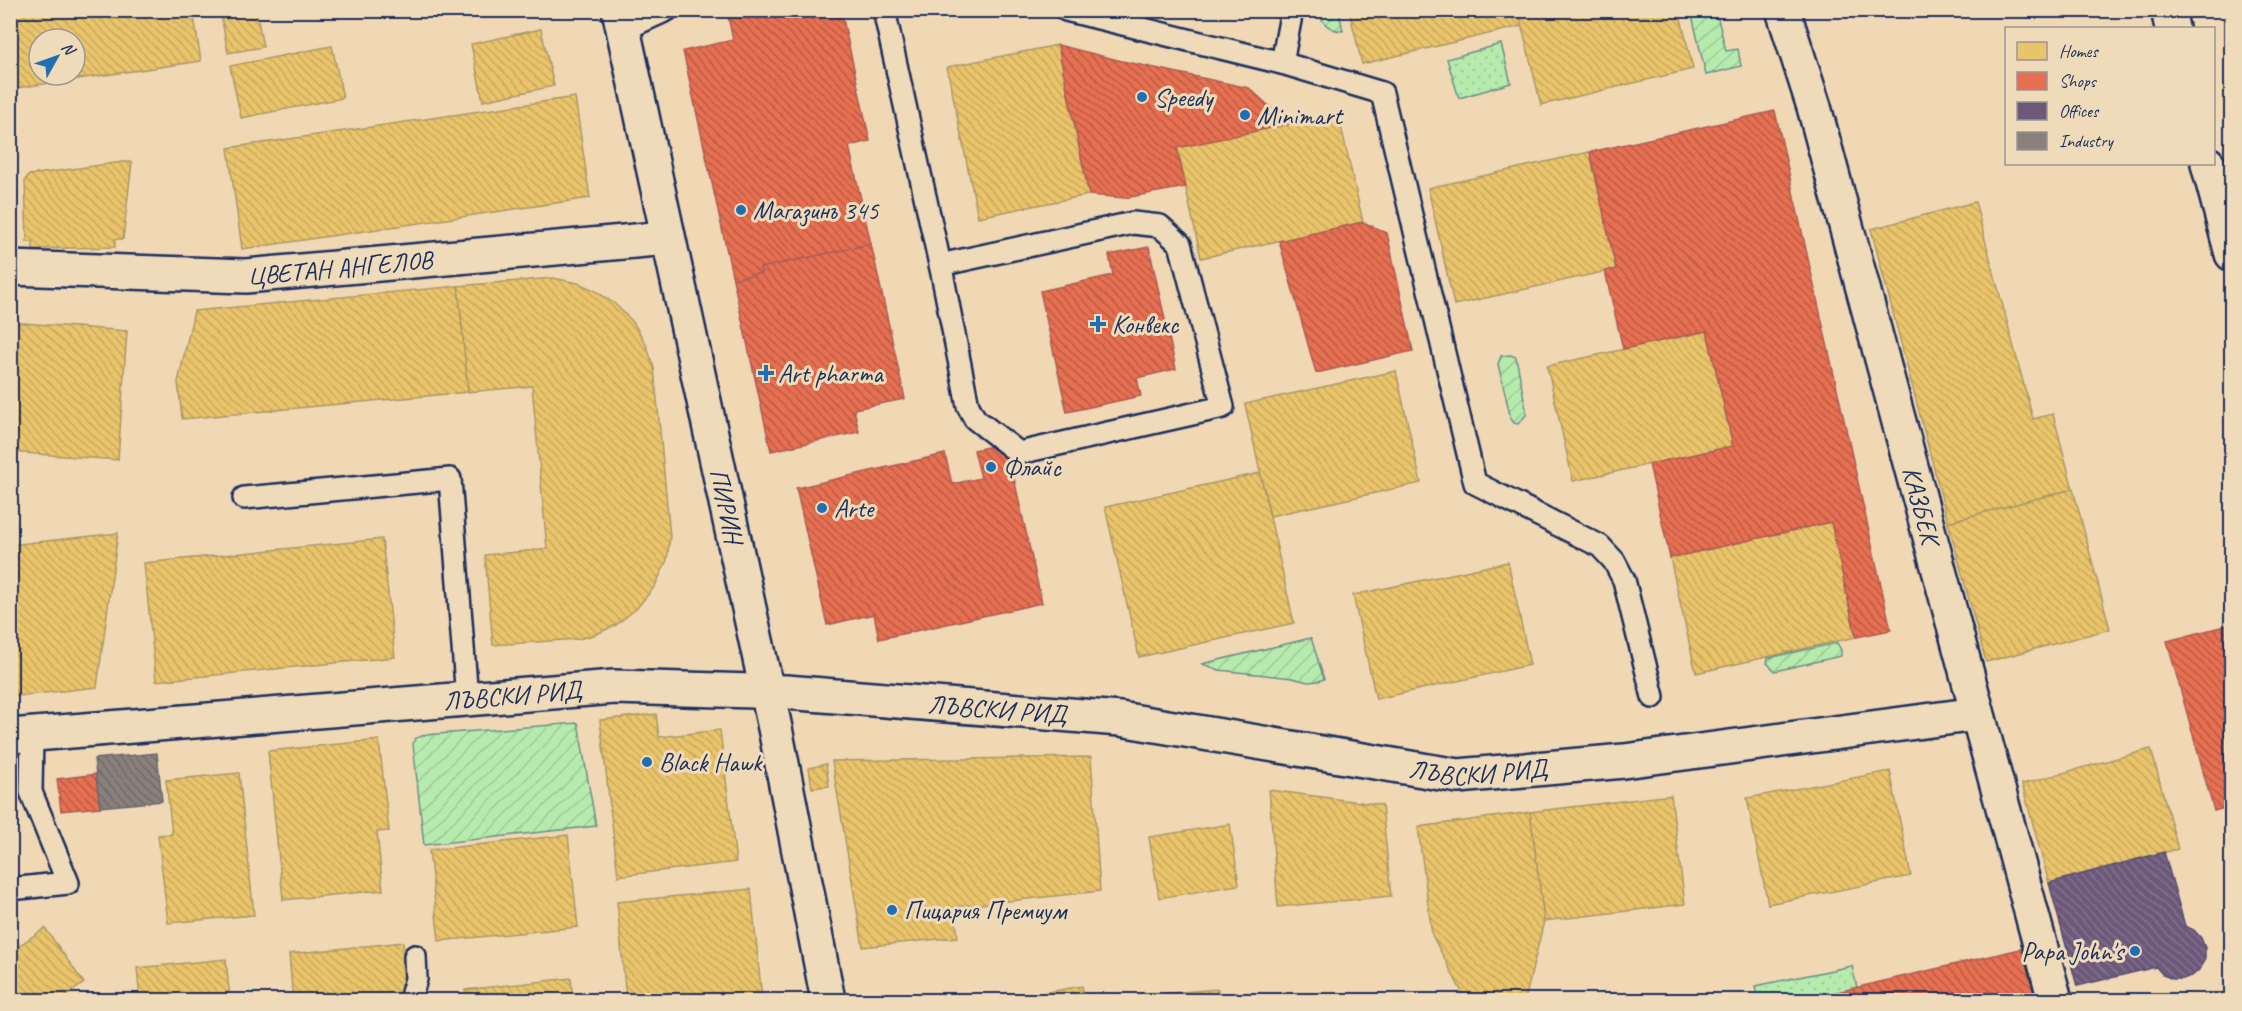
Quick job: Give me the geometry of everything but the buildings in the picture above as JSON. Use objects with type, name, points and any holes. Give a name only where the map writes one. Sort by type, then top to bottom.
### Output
[{"type":"street","name":"КАЗБЕК","points":[[1784,10],[1817,119],[2055,1000]]},
{"type":"street","points":[[2168,10],[2172,27]]},
{"type":"street","name":"ПИРИН","points":[[621,20],[767,691],[828,1000]]},
{"type":"street","points":[[2208,165],[2232,254]]},
{"type":"street","name":"ЦВЕТАН АНГЕЛОВ","points":[[10,268],[246,276],[668,238]]},
{"type":"street","name":"ЛЪВСКИ РИД","points":[[21,735],[614,687],[767,691],[1120,719],[1458,776],[1624,761],[1977,714]]},
{"type":"lane","points":[[621,20],[667,10]]},
{"type":"lane","points":[[884,10],[971,413],[975,419],[1019,453],[1223,407],[1180,244],[1160,226],[1133,223],[940,265]]},
{"type":"lane","points":[[1066,10],[1282,63],[1382,93],[1475,483],[1600,546],[1614,561],[1624,580],[1653,696]]},
{"type":"lane","points":[[1282,63],[1292,10]]},
{"type":"lane","points":[[244,498],[450,478],[467,699]]},
{"type":"lane","points":[[10,889],[68,883],[31,792],[21,735]]},
{"type":"lane","points":[[410,1000],[416,979],[415,956]]},
{"type":"green space","points":[[1317,11],[1339,11],[1343,31],[1327,25]]},
{"type":"green space","points":[[1691,11],[1716,11],[1726,51],[1738,49],[1741,66],[1706,75]]},
{"type":"green space","points":[[1501,44],[1511,83],[1459,98],[1447,59]]},
{"type":"green space","points":[[1501,356],[1516,357],[1526,409],[1526,415],[1518,424],[1511,419],[1498,364]]},
{"type":"green space","points":[[1311,638],[1324,679],[1319,681],[1308,682],[1292,678],[1219,670],[1202,664]]},
{"type":"green space","points":[[1837,643],[1841,656],[1775,671],[1767,663],[1768,658]]},
{"type":"green space","points":[[578,723],[596,826],[424,845],[413,744],[416,738],[425,735]]},
{"type":"green space","points":[[1852,966],[1857,988],[1803,1000],[1758,1000],[1755,986]]},
{"type":"place","name":"Speedy","points":[[1142,97]]},
{"type":"place","name":"Minimart","points":[[1245,115]]},
{"type":"place","name":"Магазинъ 345","points":[[741,210]]},
{"type":"place","name":"Конвекс","points":[[1098,324]]},
{"type":"place","name":"Art pharma","points":[[766,373]]},
{"type":"place","name":"Флайс","points":[[991,467]]},
{"type":"place","name":"Arte","points":[[822,508]]},
{"type":"place","name":"Black Hawk","points":[[647,762]]},
{"type":"place","name":"Пицария Премиум","points":[[892,910]]},
{"type":"place","name":"Papa John's","points":[[2135,951]]}]
